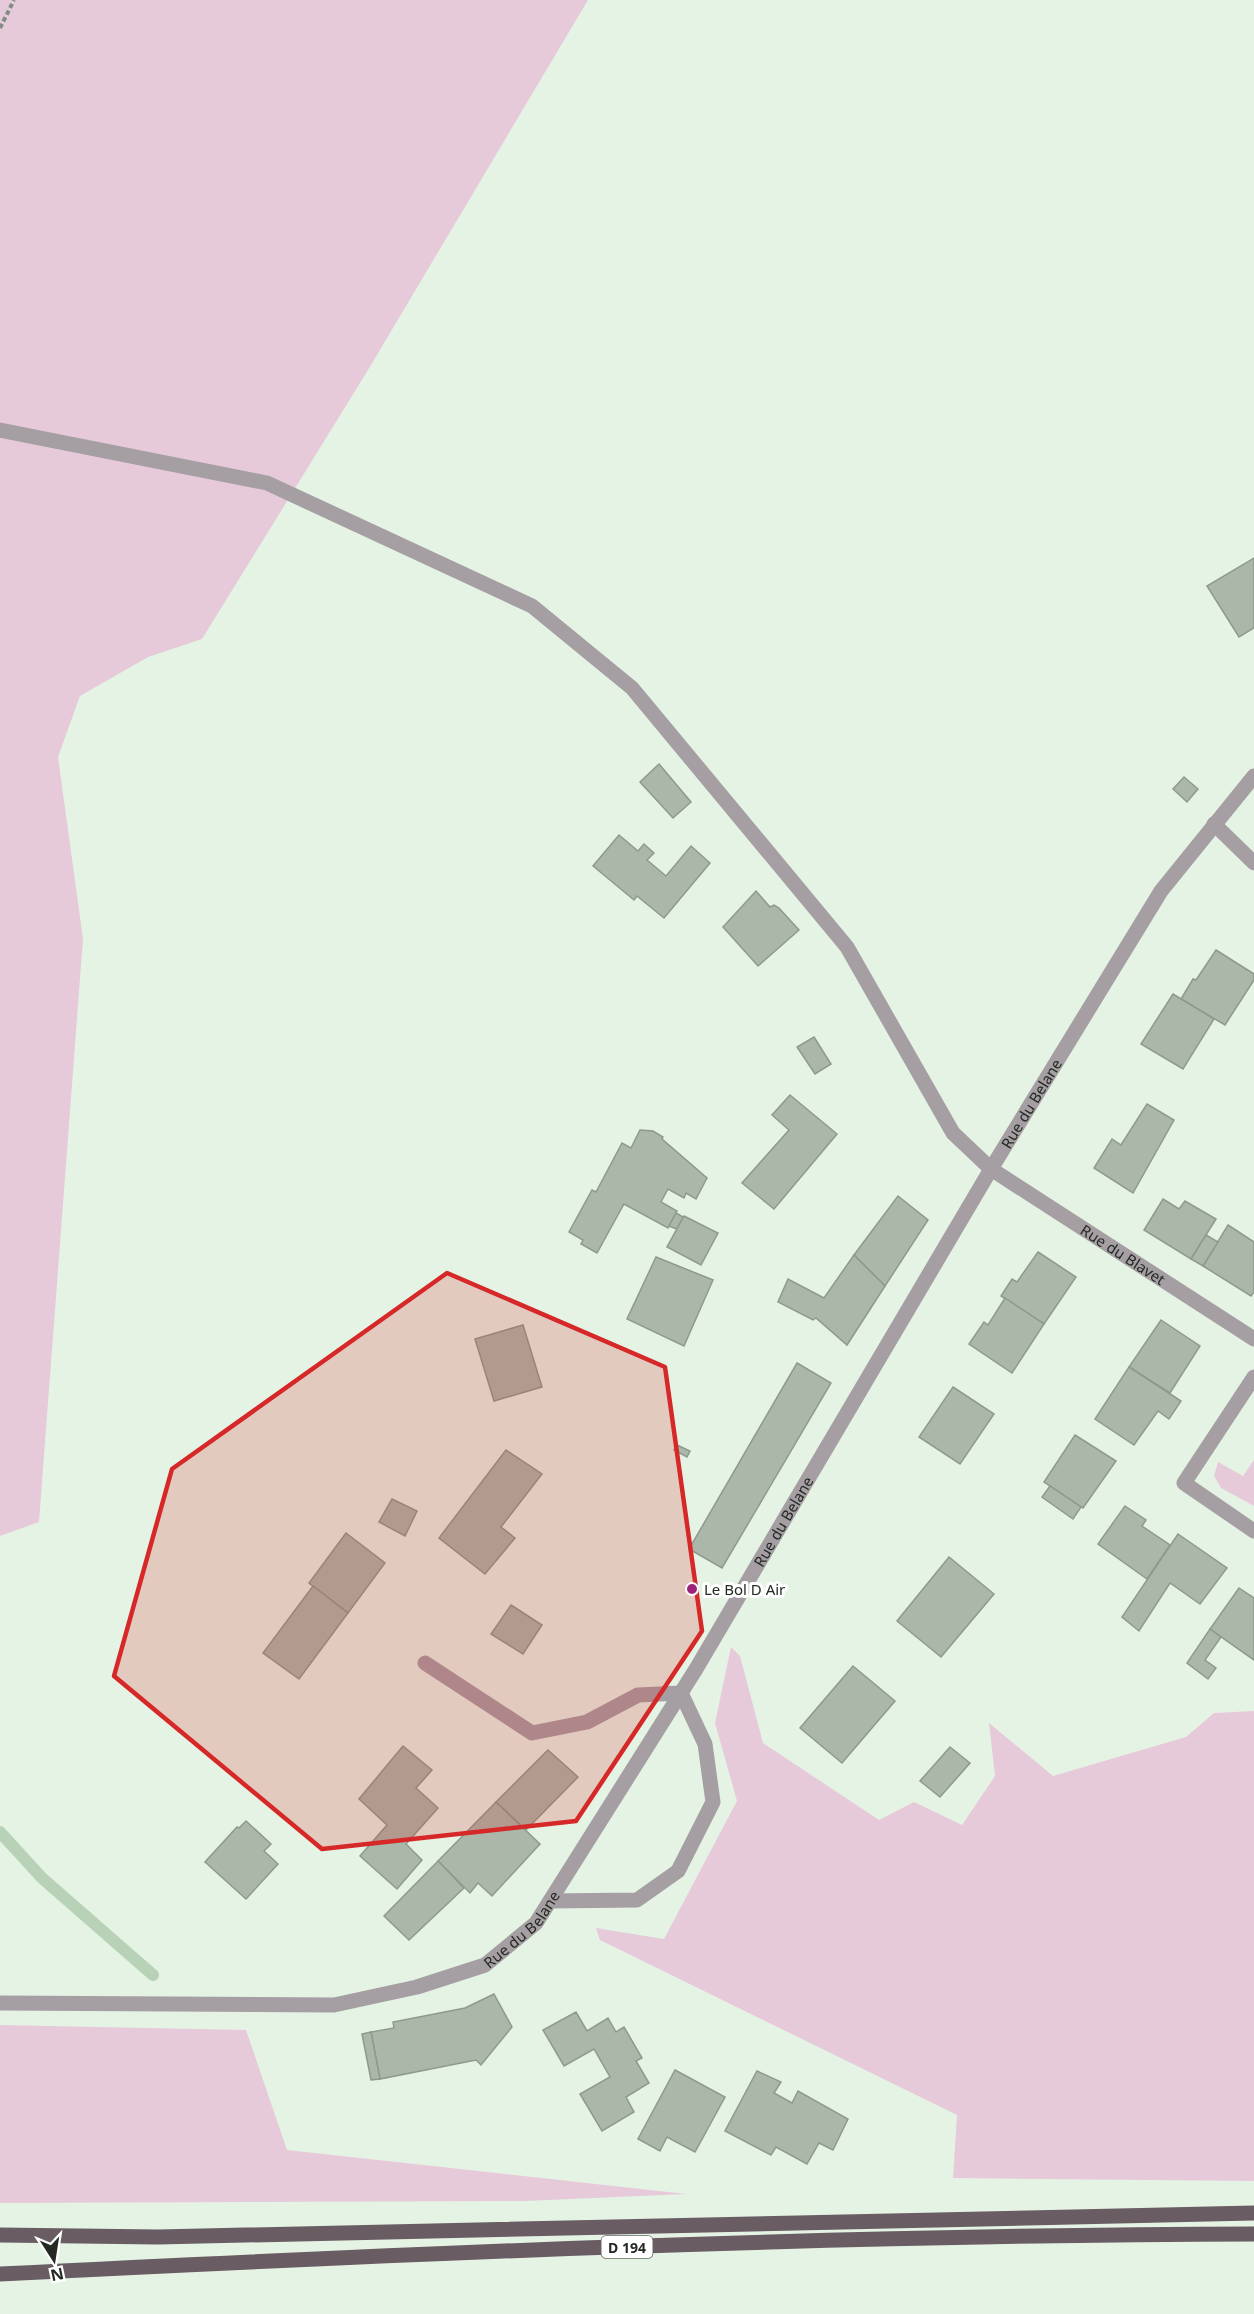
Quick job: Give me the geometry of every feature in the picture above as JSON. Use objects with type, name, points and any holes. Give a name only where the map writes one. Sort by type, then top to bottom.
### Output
[{"type":"main road","name":"D 194","points":[[0,2235],[158,2237],[1254,2213]]},
{"type":"main road","name":"D 194","points":[[0,2274],[463,2251],[1049,2235],[1254,2234]]},
{"type":"street","name":"Rue du Blavet","points":[[0,430],[267,483],[532,606],[632,688],[840,938],[953,1133],[992,1168],[1254,1338]]},
{"type":"street","name":"Rue du Belane","points":[[0,2003],[334,2005],[417,1987],[485,1965],[536,1923],[681,1693],[992,1168],[1161,891],[1254,776]]},
{"type":"street","points":[[1214,824],[1254,863]]},
{"type":"street","points":[[1254,1377],[1184,1483],[1254,1532]]},
{"type":"street","points":[[425,1663],[532,1733],[587,1722],[638,1695],[681,1693],[705,1744],[713,1802],[678,1871],[637,1900],[550,1901]]},
{"type":"path","points":[[0,28],[14,0]]},
{"type":"highlighted area","points":[[447,1273],[665,1367],[702,1631],[576,1821],[322,1849],[114,1676],[172,1469]]},
{"type":"shaded area","points":[[0,0],[588,0],[368,370],[202,639],[148,657],[80,696],[58,757],[83,939],[39,1522],[0,1536]]},
{"type":"shaded area","points":[[1254,1460],[1254,1506],[1221,1488],[1214,1476],[1218,1462],[1243,1476]]},
{"type":"shaded area","points":[[731,1647],[740,1656],[763,1743],[879,1820],[914,1802],[962,1825],[995,1776],[989,1723],[1053,1776],[1186,1737],[1214,1713],[1254,1711],[1254,2181],[953,2178],[957,2115],[600,1940],[596,1928],[664,1939],[737,1801],[715,1723]]},
{"type":"shaded area","points":[[0,2025],[246,2030],[287,2150],[686,2194],[525,2201],[0,2203]]},
{"type":"building","points":[[1254,558],[1254,628],[1239,637],[1207,586]]},
{"type":"building","points":[[659,764],[691,802],[673,818],[640,782]]},
{"type":"building","points":[[1184,777],[1198,789],[1187,802],[1173,789]]},
{"type":"building","points":[[619,835],[638,851],[644,844],[654,853],[647,860],[666,876],[691,846],[710,863],[664,918],[637,896],[634,900],[593,866]]},
{"type":"building","points":[[756,891],[770,907],[774,905],[779,908],[799,930],[758,966],[723,927]]},
{"type":"building","points":[[1216,950],[1254,974],[1254,980],[1225,1025],[1181,999],[1193,979],[1196,980]]},
{"type":"building","points":[[1173,994],[1214,1019],[1183,1069],[1141,1044]]},
{"type":"building","points":[[814,1037],[831,1064],[815,1074],[797,1047]]},
{"type":"building","points":[[790,1095],[837,1134],[774,1209],[742,1183],[789,1130],[772,1115]]},
{"type":"building","points":[[1147,1104],[1174,1120],[1133,1193],[1094,1168],[1112,1139],[1121,1145]]},
{"type":"building","points":[[640,1130],[653,1131],[663,1137],[662,1139],[707,1178],[696,1199],[686,1193],[684,1198],[668,1189],[661,1202],[677,1211],[668,1228],[624,1204],[597,1253],[581,1244],[583,1240],[569,1232],[592,1190],[596,1192],[622,1143],[631,1148]]},
{"type":"building","points":[[898,1196],[928,1220],[885,1286],[854,1255]]},
{"type":"building","points":[[1163,1199],[1179,1209],[1185,1201],[1216,1219],[1191,1259],[1144,1230]]},
{"type":"building","points":[[676,1213],[683,1217],[677,1229],[669,1226]]},
{"type":"building","points":[[684,1216],[718,1233],[701,1265],[667,1247]]},
{"type":"building","points":[[1228,1225],[1254,1242],[1254,1292],[1251,1296],[1203,1266]]},
{"type":"building","points":[[1206,1235],[1218,1242],[1203,1266],[1191,1259]]},
{"type":"building","points":[[1038,1252],[1076,1277],[1044,1324],[1001,1296],[1012,1279],[1017,1282]]},
{"type":"building","points":[[854,1255],[885,1286],[847,1345],[816,1318],[813,1320],[778,1302],[788,1279],[824,1298]]},
{"type":"building","points":[[656,1257],[713,1280],[684,1346],[627,1319]]},
{"type":"building","points":[[1005,1298],[1044,1324],[1012,1373],[969,1344],[984,1322],[988,1325]]},
{"type":"building","points":[[1161,1320],[1200,1346],[1170,1393],[1129,1367]]},
{"type":"building","points":[[523,1325],[542,1387],[494,1401],[475,1339]]},
{"type":"building","points":[[797,1363],[831,1383],[722,1568],[689,1549]]},
{"type":"building","points":[[1129,1367],[1181,1401],[1169,1419],[1158,1411],[1134,1445],[1095,1419]]},
{"type":"building","points":[[953,1387],[994,1414],[960,1464],[919,1437]]},
{"type":"building","points":[[1075,1435],[1116,1461],[1083,1508],[1044,1482]]},
{"type":"building","points":[[677,1445],[690,1451],[687,1457],[674,1450]]},
{"type":"building","points":[[506,1450],[542,1474],[501,1527],[515,1538],[485,1574],[439,1538]]},
{"type":"building","points":[[1050,1486],[1081,1507],[1073,1519],[1042,1497]]},
{"type":"building","points":[[392,1499],[417,1511],[405,1536],[379,1522]]},
{"type":"building","points":[[1125,1506],[1146,1520],[1142,1526],[1170,1545],[1147,1579],[1098,1544]]},
{"type":"building","points":[[346,1533],[385,1563],[348,1613],[309,1583]]},
{"type":"building","points":[[1178,1534],[1227,1568],[1200,1604],[1170,1583],[1139,1631],[1122,1617]]},
{"type":"building","points":[[949,1557],[994,1594],[941,1657],[897,1621]]},
{"type":"building","points":[[313,1586],[348,1613],[299,1679],[263,1653]]},
{"type":"building","points":[[1239,1588],[1254,1598],[1254,1660],[1210,1629]]},
{"type":"building","points":[[511,1605],[542,1625],[523,1654],[491,1634]]},
{"type":"building","points":[[1210,1629],[1221,1637],[1205,1660],[1216,1668],[1208,1679],[1187,1663]]},
{"type":"building","points":[[853,1666],[895,1701],[842,1763],[800,1728]]},
{"type":"building","points":[[403,1746],[432,1770],[416,1788],[438,1808],[406,1844],[422,1860],[397,1889],[360,1856],[387,1825],[359,1799]]},
{"type":"building","points":[[950,1747],[970,1763],[940,1797],[920,1781]]},
{"type":"building","points":[[548,1750],[578,1777],[526,1830],[496,1802]]},
{"type":"building","points":[[496,1802],[540,1844],[492,1896],[478,1883],[470,1893],[438,1861]]},
{"type":"building","points":[[246,1821],[271,1844],[264,1851],[278,1864],[246,1899],[205,1862],[237,1827],[239,1828]]},
{"type":"building","points":[[438,1861],[464,1888],[409,1940],[384,1916]]},
{"type":"building","points":[[494,1994],[512,2027],[481,2065],[476,2060],[380,2079],[371,2032],[394,2028],[393,2022],[465,2008]]},
{"type":"building","points":[[576,2012],[587,2031],[608,2018],[616,2032],[624,2027],[642,2058],[636,2061],[649,2083],[626,2097],[634,2112],[602,2131],[580,2094],[610,2077],[594,2049],[564,2066],[543,2030]]},
{"type":"building","points":[[371,2032],[380,2079],[371,2080],[362,2034]]},
{"type":"building","points":[[675,2070],[725,2097],[695,2152],[667,2137],[660,2151],[638,2139]]},
{"type":"building","points":[[757,2071],[781,2082],[774,2093],[792,2103],[798,2091],[848,2119],[833,2150],[819,2143],[807,2164],[776,2147],[771,2155],[725,2131]]},
{"type":"waterway","points":[[0,1832],[42,1878],[153,1975]]},
{"type":"place","name":"Le Bol D Air","points":[[692,1589]]}]
